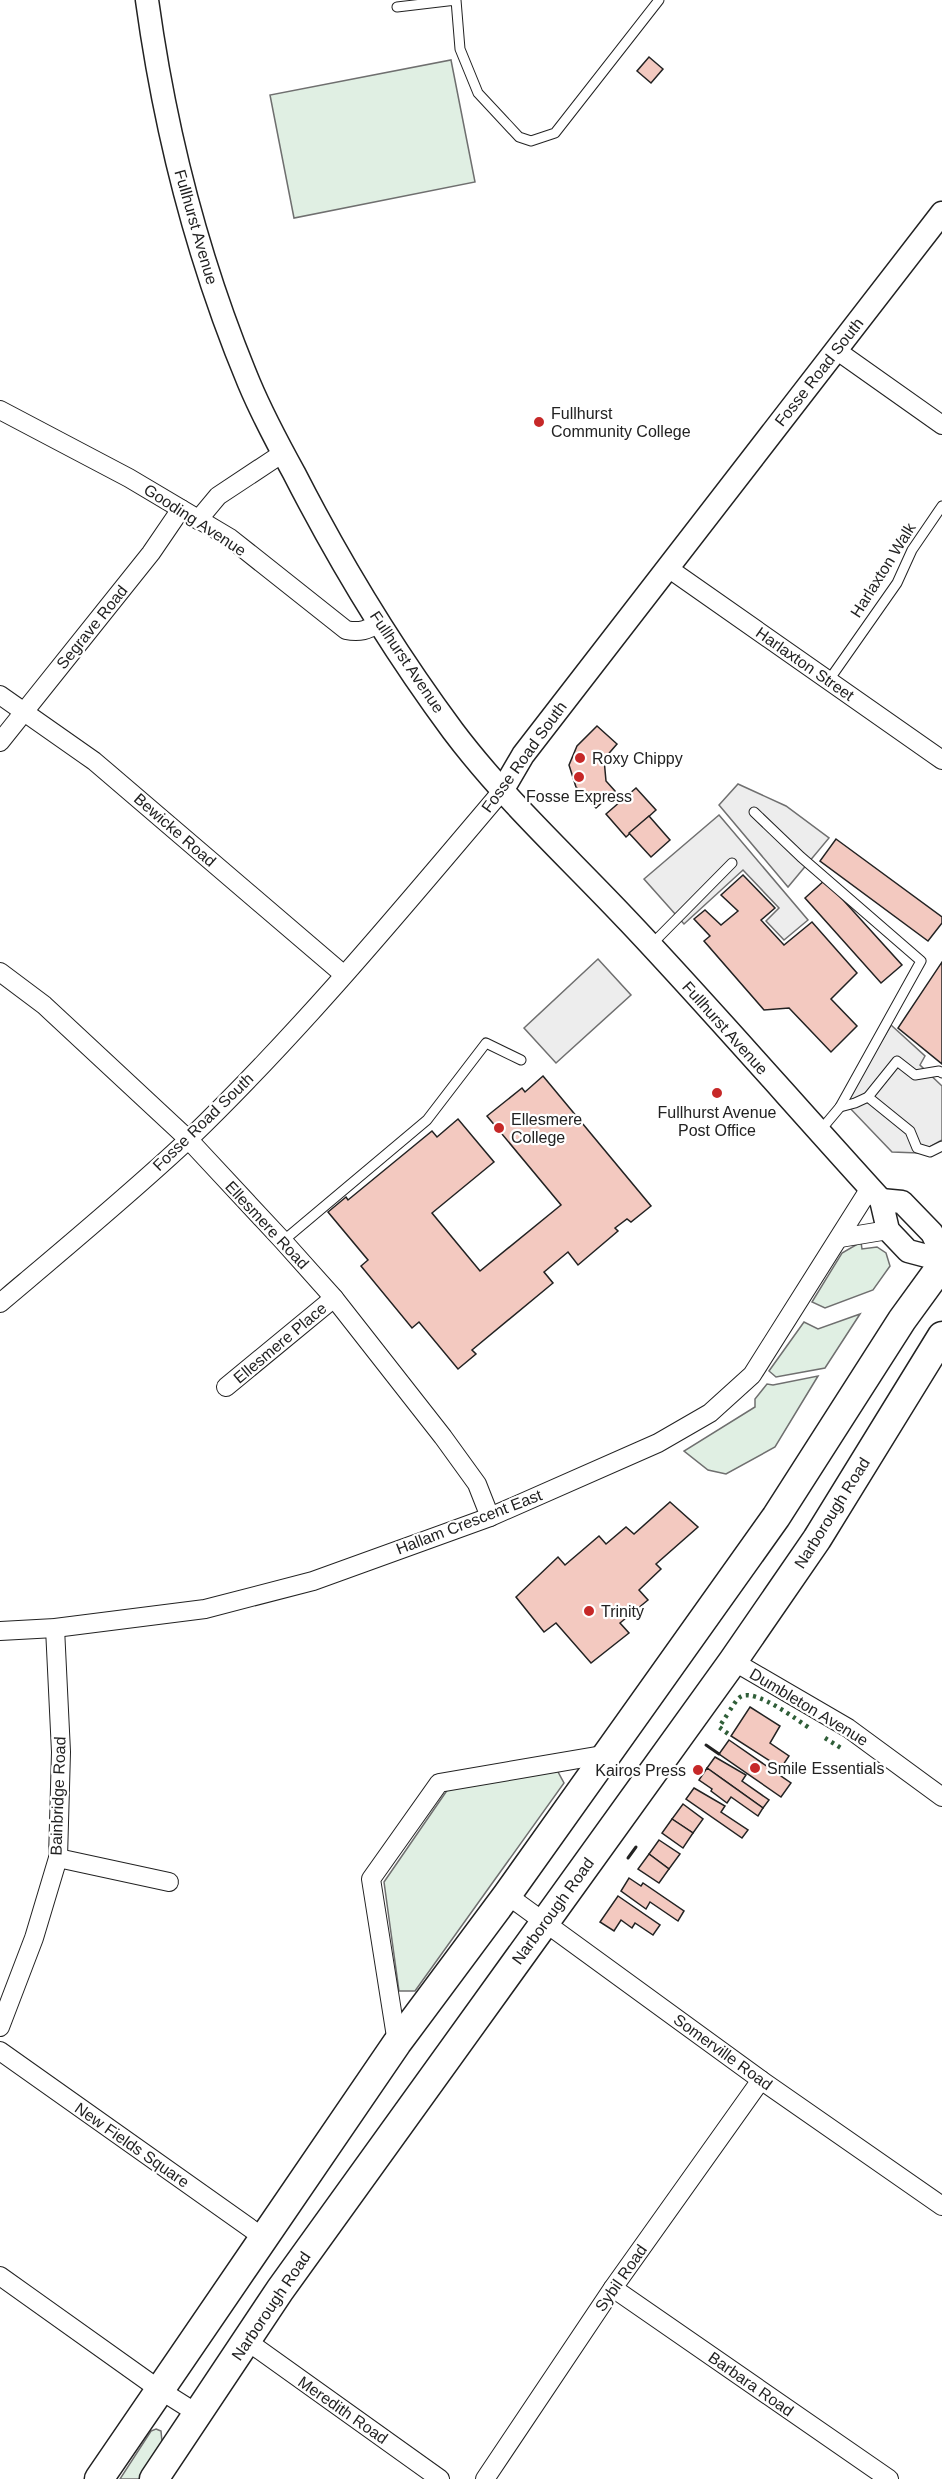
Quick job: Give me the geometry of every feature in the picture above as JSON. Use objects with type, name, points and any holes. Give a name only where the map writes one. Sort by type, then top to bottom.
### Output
[{"type":"main road","points":[[99,2479],[398,2043],[507,1895],[776,1517],[902,1320],[942,1265]]},
{"type":"main road","name":"Narborough Road","points":[[154,2479],[290,2276],[733,1661],[817,1539],[942,1336]]},
{"type":"street","name":"Fullhurst Avenue","points":[[147,0],[178,170],[206,265],[249,384],[323,530],[380,623],[454,731],[502,791],[650,946],[876,1194],[888,1230]]},
{"type":"street","name":"Fosse Road South","points":[[0,1303],[188,1139],[249,1078],[502,791],[523,755],[942,213]]},
{"type":"street","points":[[836,350],[942,425]]},
{"type":"street","name":"Gooding Avenue","points":[[0,410],[129,478],[230,538],[340,626],[356,632],[365,631],[380,623]]},
{"type":"street","points":[[198,520],[218,496],[283,453]]},
{"type":"street","name":"Segrave Road","points":[[0,742],[151,553],[181,509]]},
{"type":"street","name":"Harlaxton Street","points":[[668,568],[942,760]]},
{"type":"street","name":"Bewicke Road","points":[[0,694],[94,761],[343,974]]},
{"type":"street","name":"Ellesmere Road","points":[[0,972],[60,1020],[188,1139],[283,1241],[334,1298],[468,1471],[477,1484],[490,1517]]},
{"type":"street","points":[[876,1194],[902,1202],[932,1233],[942,1254]]},
{"type":"street","name":"Hallam Crescent East","points":[[0,1631],[55,1628],[215,1606],[313,1581],[490,1517],[658,1443],[710,1413],[752,1375],[840,1238],[876,1194]]},
{"type":"street","points":[[840,1238],[888,1230],[908,1251],[942,1260]]},
{"type":"street","name":"Ellesmere Place","points":[[226,1387],[334,1298]]},
{"type":"street","name":"Bainbridge Road","points":[[0,2027],[34,1938],[58,1858],[61,1752],[55,1628]]},
{"type":"street","name":"Dumbleton Avenue","points":[[733,1661],[848,1728],[942,1797]]},
{"type":"street","points":[[398,2043],[371,1879],[440,1783],[608,1754]]},
{"type":"street","points":[[58,1858],[169,1882]]},
{"type":"street","name":"Somerville Road","points":[[507,1895],[761,2080],[942,2205]]},
{"type":"street","name":"New Fields Square","points":[[0,2051],[264,2238]]},
{"type":"street","name":"Sybil Road","points":[[485,2479],[613,2288],[761,2080]]},
{"type":"street","points":[[0,2276],[160,2390],[198,2414]]},
{"type":"street","name":"Barbara Road","points":[[613,2288],[889,2479]]},
{"type":"street","name":"Meredith Road","points":[[247,2341],[440,2479]]},
{"type":"lane","points":[[397,7],[456,0],[460,49],[478,93],[519,137],[531,141],[555,133],[659,0]]},
{"type":"lane","name":"Harlaxton Walk","points":[[829,680],[897,583],[912,550],[942,506]]},
{"type":"lane","points":[[754,812],[801,857],[921,961],[840,1107],[819,1132]]},
{"type":"lane","points":[[650,946],[732,863]]},
{"type":"lane","points":[[283,1241],[427,1120],[486,1043],[521,1060]]},
{"type":"lane","points":[[840,1107],[868,1097],[897,1060],[915,1075],[939,1071],[942,1073]]},
{"type":"lane","points":[[868,1097],[910,1131],[917,1148],[930,1152],[942,1146]]},
{"type":"green space","points":[[451,60],[475,182],[294,218],[270,95]]},
{"type":"green space","points":[[861,1242],[862,1249],[877,1247],[886,1253],[890,1266],[873,1290],[825,1308],[812,1302],[842,1253]]},
{"type":"green space","points":[[860,1314],[825,1368],[776,1377],[769,1371],[804,1322],[818,1329]]},
{"type":"green space","points":[[818,1376],[775,1447],[726,1474],[708,1470],[684,1451],[755,1407],[755,1399],[767,1384],[773,1385]]},
{"type":"green space","points":[[557,1770],[564,1783],[415,1991],[399,1991],[384,1882],[448,1789]]},
{"type":"green space","points":[[156,2429],[161,2431],[162,2442],[139,2479],[120,2479],[151,2431]]},
{"type":"shaded area","points":[[738,784],[786,806],[829,838],[788,887],[719,805]]},
{"type":"shaded area","points":[[719,815],[808,920],[784,940],[766,921],[779,908],[743,870],[684,924],[644,879]]},
{"type":"shaded area","points":[[598,959],[631,995],[556,1063],[524,1028]]},
{"type":"shaded area","points":[[891,1025],[925,1056],[920,1065],[942,1086],[942,1140],[919,1153],[892,1152],[845,1103]]},
{"type":"building","points":[[649,57],[663,69],[651,83],[637,71]]},
{"type":"building","points":[[597,726],[617,744],[604,759],[606,781],[615,791],[596,808],[576,787],[569,765],[577,746]]},
{"type":"building","points":[[636,788],[656,810],[626,837],[606,814]]},
{"type":"building","points":[[649,816],[670,840],[651,857],[629,833]]},
{"type":"building","points":[[836,839],[942,917],[942,923],[928,941],[820,861]]},
{"type":"building","points":[[743,875],[775,908],[761,920],[784,945],[812,922],[857,973],[831,999],[857,1026],[831,1052],[789,1008],[764,1010],[704,941],[710,936],[694,919],[705,910],[721,925],[738,911],[721,895]]},
{"type":"building","points":[[825,880],[902,965],[881,983],[805,898]]},
{"type":"building","points":[[942,962],[942,1064],[898,1028]]},
{"type":"building","points":[[543,1076],[651,1206],[631,1222],[627,1219],[615,1228],[618,1231],[578,1265],[568,1252],[544,1272],[553,1283],[472,1350],[476,1354],[458,1369],[419,1322],[412,1328],[361,1266],[368,1260],[328,1212],[346,1197],[348,1200],[432,1131],[437,1137],[458,1119],[494,1162],[432,1213],[480,1271],[561,1205],[487,1116],[522,1088],[525,1092]]},
{"type":"building","points":[[670,1502],[698,1527],[656,1564],[661,1569],[639,1590],[648,1600],[620,1623],[629,1633],[591,1663],[556,1623],[544,1632],[516,1597],[558,1557],[565,1565],[599,1536],[606,1544],[626,1527],[634,1534]]},
{"type":"building","points":[[750,1707],[780,1726],[770,1743],[789,1756],[781,1768],[731,1736]]},
{"type":"building","name":"Smile Essentials","points":[[729,1740],[791,1783],[781,1797],[719,1754]]},
{"type":"building","points":[[715,1757],[746,1775],[742,1781],[769,1800],[763,1808],[707,1768]]},
{"type":"building","points":[[707,1768],[763,1808],[758,1816],[731,1797],[727,1803],[699,1780]]},
{"type":"building","points":[[694,1788],[725,1806],[721,1812],[748,1830],[742,1838],[686,1799]]},
{"type":"building","points":[[683,1804],[703,1819],[693,1833],[672,1819]]},
{"type":"building","points":[[672,1819],[693,1833],[683,1848],[662,1833]]},
{"type":"building","points":[[659,1840],[680,1854],[669,1869],[649,1854]]},
{"type":"building","points":[[649,1854],[669,1869],[659,1883],[638,1869]]},
{"type":"building","points":[[629,1878],[641,1886],[643,1883],[684,1911],[678,1921],[650,1902],[646,1909],[621,1891]]},
{"type":"building","points":[[618,1896],[660,1925],[653,1935],[635,1923],[632,1928],[621,1920],[614,1931],[600,1922]]},
{"type":"hedge","points":[[730,1710],[742,1696],[758,1697],[811,1729]]},
{"type":"hedge","points":[[727,1715],[719,1727],[731,1736]]},
{"type":"hedge","points":[[825,1738],[841,1748]]},
{"type":"wall","points":[[706,1745],[719,1754]]},
{"type":"wall","points":[[628,1858],[636,1847]]},
{"type":"place","name":"Fullhurst Community College","points":[[539,422]]},
{"type":"place","name":"Roxy Chippy","points":[[580,758]]},
{"type":"place","name":"Fosse Express","points":[[579,777]]},
{"type":"place","name":"Fullhurst Avenue Post Office","points":[[717,1093]]},
{"type":"place","name":"Ellesmere College","points":[[499,1128]]},
{"type":"place","name":"Trinity","points":[[589,1611]]},
{"type":"place","name":"Smile Essentials","points":[[755,1768]]},
{"type":"place","name":"Kairos Press","points":[[698,1770]]}]
